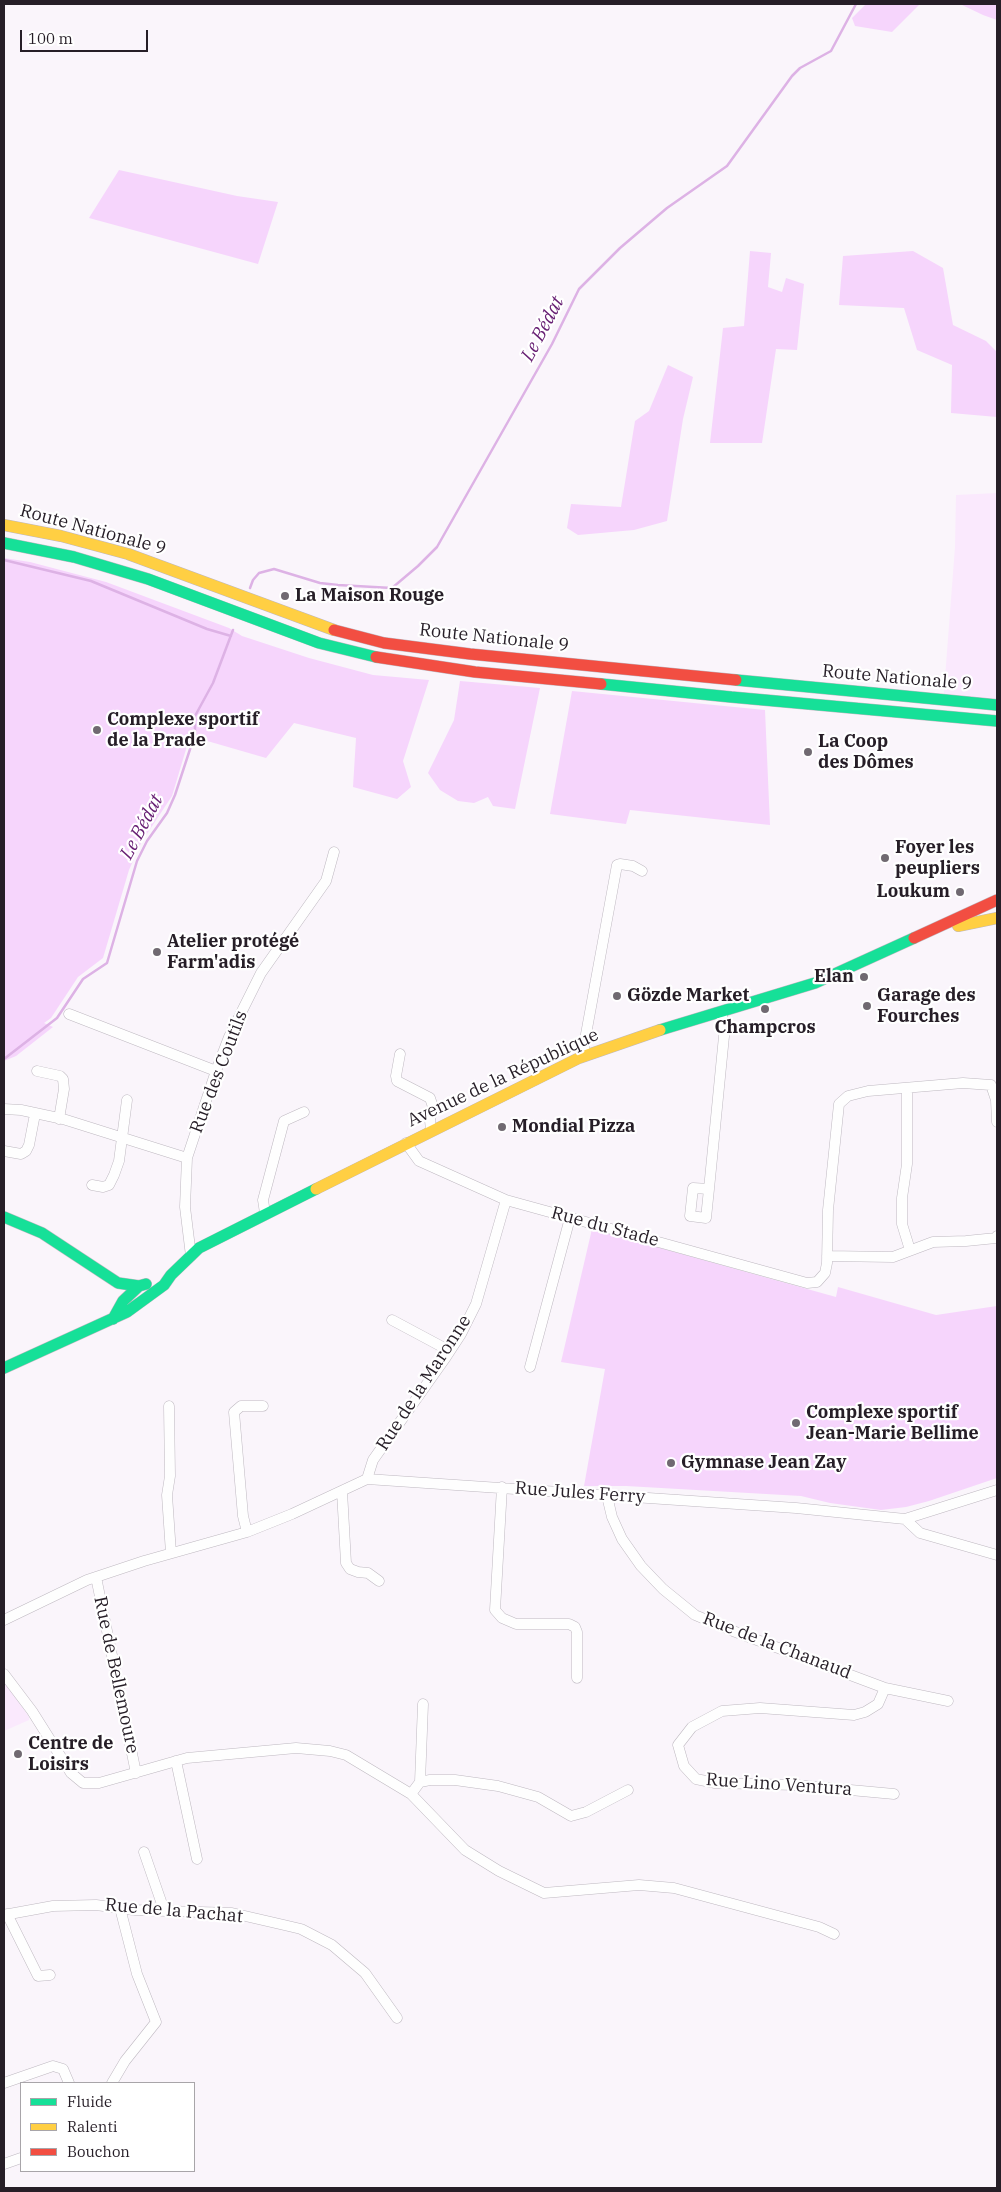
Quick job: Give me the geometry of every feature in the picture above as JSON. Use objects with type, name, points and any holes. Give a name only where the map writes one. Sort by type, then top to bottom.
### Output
[{"type":"main road","name":"Route Nationale 9","points":[[4,525],[60,536],[128,554],[326,628],[384,643],[470,654],[997,705]]},
{"type":"main road","name":"Route Nationale 9","points":[[4,543],[74,558],[148,579],[259,621],[349,652],[408,663],[731,697],[997,721]]},
{"type":"main road","name":"Avenue de la République","points":[[4,1368],[112,1320],[150,1296],[164,1285],[171,1275],[200,1248],[221,1236],[431,1130],[585,1056],[644,1034],[722,1013],[815,983],[997,900]]},
{"type":"main road","points":[[974,910],[997,907]]},
{"type":"main road","name":"Avenue de la République","points":[[899,946],[959,926],[997,918]]},
{"type":"main road","points":[[4,1217],[42,1233],[67,1248],[97,1271],[118,1283],[138,1286]]},
{"type":"main road","points":[[97,1271],[124,1300],[140,1302]]},
{"type":"main road","name":"Avenue de la République","points":[[112,1320],[124,1300],[138,1286],[171,1275]]},
{"type":"street","name":"Rue des Coutils","points":[[191,1256],[185,1207],[188,1158],[216,1071],[229,1037],[261,973],[326,881],[334,852]]},
{"type":"street","points":[[585,1056],[584,1044],[616,865],[633,866],[642,871]]},
{"type":"street","points":[[709,1189],[724,1026],[722,1013]]},
{"type":"street","points":[[69,1014],[216,1071]]},
{"type":"street","points":[[400,1054],[397,1081],[430,1098],[433,1107],[431,1130]]},
{"type":"street","points":[[37,1072],[60,1076],[63,1079],[64,1089],[59,1118]]},
{"type":"street","points":[[997,1122],[996,1100],[991,1085],[963,1084],[907,1088],[868,1091],[848,1096],[839,1104],[828,1210],[827,1256],[893,1258],[933,1242],[966,1241],[996,1238],[997,1236]]},
{"type":"street","points":[[907,1088],[907,1164],[902,1198],[902,1224],[910,1250]]},
{"type":"street","points":[[92,1185],[103,1187],[109,1184],[118,1161],[127,1100]]},
{"type":"street","points":[[4,1109],[59,1118],[188,1158]]},
{"type":"street","points":[[265,1213],[263,1200],[284,1121],[304,1112]]},
{"type":"street","points":[[4,1151],[21,1154],[26,1151],[29,1146],[35,1114]]},
{"type":"street","name":"Rue du Stade","points":[[406,1143],[419,1161],[506,1200],[807,1283],[817,1282],[825,1273],[827,1256]]},
{"type":"street","name":"Rue de la Maronne","points":[[367,1479],[374,1460],[450,1351],[476,1304],[506,1200]]},
{"type":"street","points":[[530,1367],[570,1218]]},
{"type":"street","points":[[392,1320],[450,1351]]},
{"type":"street","points":[[169,1406],[170,1476],[167,1495],[171,1553]]},
{"type":"street","points":[[247,1532],[243,1516],[234,1412],[241,1406],[263,1406]]},
{"type":"street","name":"Rue Jules Ferry","points":[[4,1620],[31,1605],[96,1577],[171,1553],[247,1532],[292,1514],[367,1479],[796,1508],[905,1519],[997,1490]]},
{"type":"street","points":[[502,1487],[495,1610],[502,1618],[516,1624],[569,1624],[575,1627],[577,1632],[577,1678]]},
{"type":"street","points":[[342,1491],[346,1563],[350,1569],[368,1573],[379,1581]]},
{"type":"street","name":"Rue de la Chanaud","points":[[607,1496],[612,1517],[622,1539],[641,1566],[663,1589],[695,1615],[884,1688],[948,1701]]},
{"type":"street","points":[[905,1519],[920,1533],[997,1555]]},
{"type":"street","name":"Rue de Bellemoure","points":[[96,1577],[136,1773]]},
{"type":"street","points":[[4,1674],[32,1711],[67,1768],[78,1781],[89,1784],[99,1783],[176,1761],[216,1754],[296,1748],[330,1751],[346,1755],[411,1794],[465,1850],[499,1871],[544,1893],[639,1884],[674,1888],[819,1927],[834,1934]]},
{"type":"street","name":"Rue Lino Ventura","points":[[884,1688],[878,1704],[865,1712],[854,1715],[760,1708],[722,1711],[692,1727],[678,1745],[684,1766],[696,1778],[715,1783],[796,1786],[894,1794]]},
{"type":"street","points":[[411,1794],[420,1782],[423,1704]]},
{"type":"street","points":[[176,1761],[198,1859]]},
{"type":"street","points":[[420,1782],[455,1780],[498,1786],[538,1797],[571,1816],[586,1812],[628,1790]]},
{"type":"street","points":[[144,1852],[164,1910]]},
{"type":"street","name":"Rue de la Pachat","points":[[6,1914],[53,1906],[96,1905],[120,1908],[232,1913],[301,1929],[332,1945],[364,1973],[397,2018]]},
{"type":"street","points":[[113,2082],[125,2061],[156,2022],[137,1974],[120,1908]]},
{"type":"street","points":[[6,1914],[38,1976],[50,1975]]},
{"type":"street","points":[[4,2084],[53,2066],[63,2069],[69,2082]]},
{"type":"street","points":[[4,2164],[20,2158]]},
{"type":"shaded area","points":[[866,4],[920,4],[892,32],[855,26],[852,18]]},
{"type":"shaded area","points":[[960,4],[997,4],[997,20],[983,15]]},
{"type":"shaded area","points":[[119,170],[237,196],[278,202],[258,264],[89,218]]},
{"type":"shaded area","points":[[750,251],[771,253],[768,287],[782,292],[786,278],[804,284],[797,350],[776,349],[762,443],[710,443],[723,328],[744,326]]},
{"type":"shaded area","points":[[913,251],[943,268],[953,325],[986,341],[997,352],[997,417],[951,413],[952,365],[917,350],[904,308],[839,305],[843,256]]},
{"type":"shaded area","points":[[668,365],[693,377],[683,419],[667,521],[634,530],[578,535],[567,528],[571,504],[621,507],[635,421],[649,411]]},
{"type":"shaded area","points":[[997,493],[997,708],[943,704],[955,547],[956,495]]},
{"type":"shaded area","name":"Complexe sportif de la Prade","points":[[4,558],[30,562],[106,582],[229,628],[242,636],[309,658],[373,675],[429,680],[403,761],[411,787],[397,799],[353,787],[356,738],[294,723],[266,758],[190,736],[172,796],[141,843],[129,870],[103,958],[78,977],[51,1018],[44,1023],[53,1027],[16,1056],[4,1061]]},
{"type":"shaded area","points":[[460,681],[540,688],[515,809],[493,806],[488,797],[474,803],[458,801],[440,790],[428,773],[454,720]]},
{"type":"shaded area","points":[[572,691],[765,710],[770,825],[630,810],[626,824],[550,814]]},
{"type":"shaded area","name":"Complexe sportif Jean-Marie Bellime","points":[[592,1229],[836,1297],[838,1287],[936,1315],[997,1306],[997,1478],[929,1501],[906,1507],[881,1510],[830,1503],[801,1496],[626,1486],[584,1486],[605,1369],[561,1362]]},
{"type":"shaded area","points":[[4,1681],[29,1717],[29,1720],[4,1731]]},
{"type":"waterway","name":"Le Bédat","points":[[250,588],[253,580],[259,573],[274,569],[320,583],[392,588],[418,566],[437,547],[552,344],[579,289],[620,248],[667,208],[727,166],[792,76],[800,68],[831,51],[856,4]]},
{"type":"waterway","points":[[4,560],[91,581],[207,629],[231,636]]},
{"type":"waterway","name":"Le Bédat","points":[[4,1059],[57,1018],[83,979],[107,963],[137,861],[147,841],[167,813],[175,795],[195,734],[195,716],[213,683],[233,630]]},
{"type":"traffic: fast","points":[[4,543],[74,557],[148,579],[319,643],[376,657]]},
{"type":"traffic: fast","points":[[736,680],[873,693]]},
{"type":"traffic: fast","points":[[601,684],[731,697]]},
{"type":"traffic: fast","points":[[873,693],[997,705]]},
{"type":"traffic: fast","points":[[731,697],[997,721]]},
{"type":"traffic: fast","points":[[660,1030],[815,983],[914,938]]},
{"type":"traffic: fast","points":[[4,1368],[127,1312],[164,1285],[171,1275],[199,1248],[316,1189]]},
{"type":"traffic: fast","points":[[4,1217],[42,1233],[118,1283],[139,1286]]},
{"type":"traffic: fast","points":[[113,1319],[123,1301],[139,1286],[146,1284]]},
{"type":"traffic: slow","points":[[4,525],[61,536],[128,554],[334,630]]},
{"type":"traffic: slow","points":[[958,926],[997,918]]},
{"type":"traffic: slow","points":[[316,1189],[579,1058],[660,1030]]},
{"type":"traffic: jam","points":[[334,630],[384,643],[470,654],[736,680]]},
{"type":"traffic: jam","points":[[376,657],[475,672],[601,684]]},
{"type":"traffic: jam","points":[[914,938],[997,900]]},
{"type":"place","name":"La Maison Rouge","points":[[285,596]]},
{"type":"place","name":"Complexe sportif de la Prade","points":[[97,730]]},
{"type":"place","name":"La Coop des Dômes","points":[[808,752]]},
{"type":"place","name":"Foyer les peupliers","points":[[885,858]]},
{"type":"place","name":"Loukum","points":[[960,892]]},
{"type":"place","name":"Atelier protégé Farm'adis","points":[[157,952]]},
{"type":"place","name":"Elan","points":[[864,977]]},
{"type":"place","name":"Gözde Market","points":[[617,996]]},
{"type":"place","name":"Garage des Fourches","points":[[867,1006]]},
{"type":"place","name":"Champcros","points":[[765,1009]]},
{"type":"place","name":"Mondial Pizza","points":[[502,1127]]},
{"type":"place","name":"Complexe sportif Jean-Marie Bellime","points":[[796,1423]]},
{"type":"place","name":"Gymnase Jean Zay","points":[[671,1463]]},
{"type":"place","name":"Centre de Loisirs","points":[[18,1754]]}]
